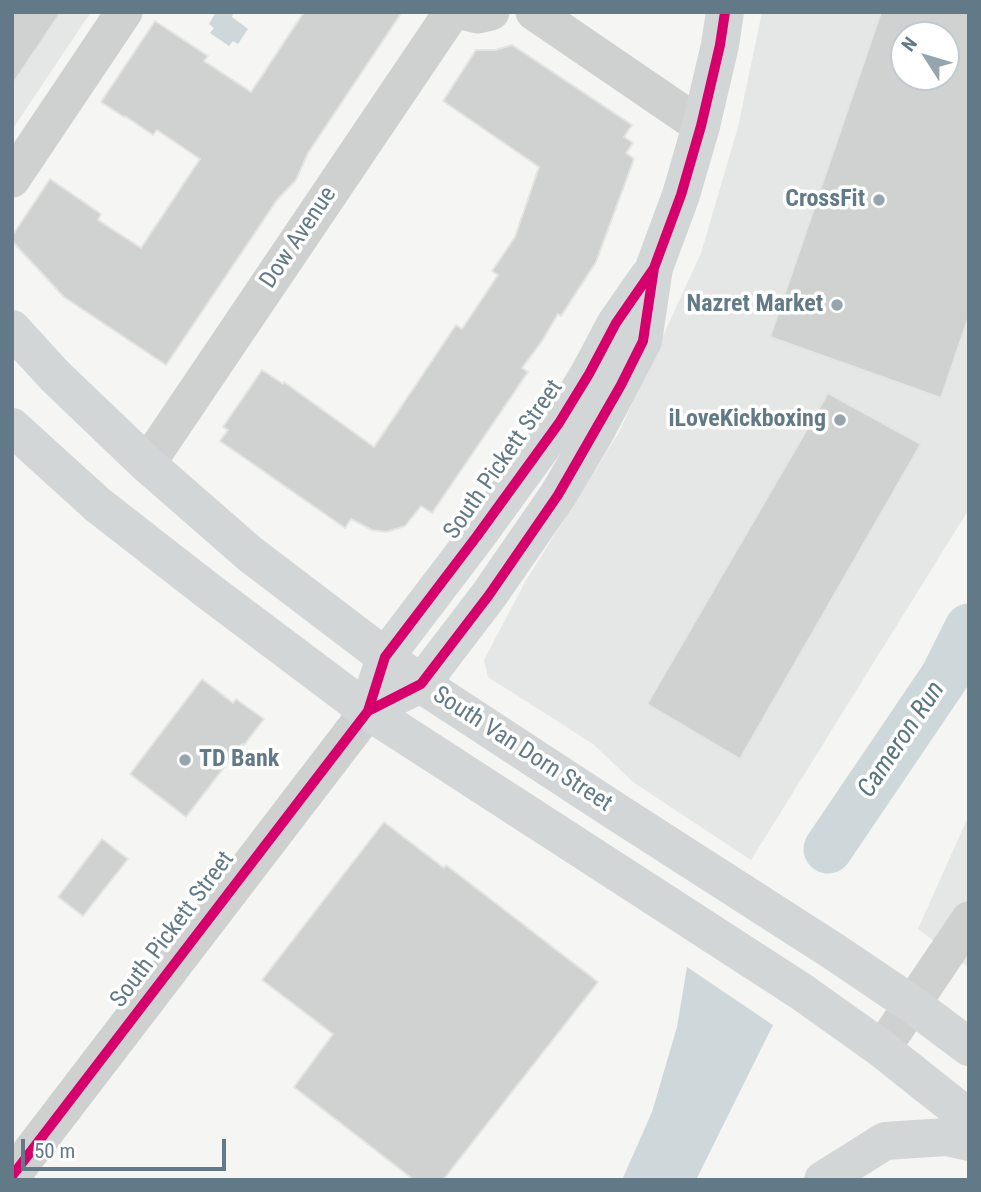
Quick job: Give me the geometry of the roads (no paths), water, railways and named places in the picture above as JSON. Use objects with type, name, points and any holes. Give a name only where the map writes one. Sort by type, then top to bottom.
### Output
[{"type":"main road","name":"South Pickett Street","points":[[368,711],[421,684],[489,595],[558,495],[596,431],[643,341],[654,268],[681,195],[701,126],[725,12]]},
{"type":"main road","name":"South Pickett Street","points":[[368,711],[385,657],[484,528],[559,423],[616,323],[654,268]]},
{"type":"main road","name":"South Van Dorn Street","points":[[12,329],[55,376],[146,464],[250,554],[385,657],[421,684],[615,811],[824,944],[969,1047]]},
{"type":"main road","name":"South Van Dorn Street","points":[[12,427],[98,505],[368,711],[802,992],[882,1049],[969,1118]]},
{"type":"main road","points":[[823,1180],[885,1141],[946,1137],[969,1142]]},
{"type":"street","points":[[12,179],[124,12]]},
{"type":"street","name":"Dow Avenue","points":[[146,464],[452,12]]},
{"type":"street","points":[[465,12],[478,15],[491,12]]},
{"type":"street","points":[[534,12],[701,126]]},
{"type":"street","name":"South Pickett Street","points":[[12,1176],[368,711]]},
{"type":"street","points":[[882,1049],[969,920]]},
{"type":"waterway","name":"Cameron Run","points":[[828,849],[945,676],[969,628]]},
{"type":"place","name":"CrossFit","points":[[879,200]]},
{"type":"place","name":"Nazret Market","points":[[837,305]]},
{"type":"place","name":"iLoveKickboxing","points":[[840,420]]},
{"type":"place","name":"TD Bank","points":[[185,760]]}]
